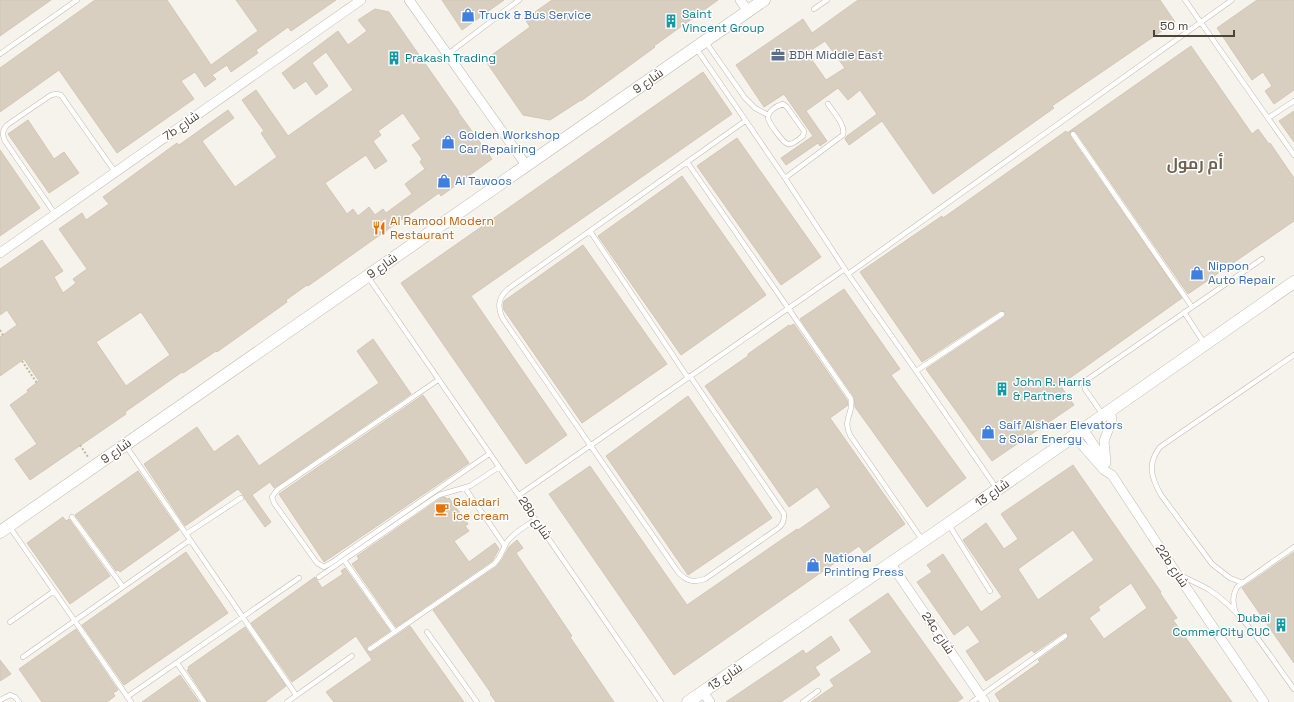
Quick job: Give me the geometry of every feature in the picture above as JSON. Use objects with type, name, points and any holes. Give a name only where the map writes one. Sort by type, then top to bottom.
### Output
[{"type":"street","name":"7b شارع","points":[[0,253],[362,0]]},
{"type":"street","points":[[410,0],[526,165]]},
{"type":"street","points":[[740,0],[748,11]]},
{"type":"street","name":"شارع 9","points":[[4,529],[764,0]]},
{"type":"street","name":"شارع 13","points":[[688,702],[706,697],[890,564],[1294,282]]},
{"type":"street","points":[[1106,413],[1112,420],[1104,441],[1106,463]]},
{"type":"street","points":[[1078,433],[1106,463],[1112,475]]},
{"type":"street","name":"22b شارع","points":[[1078,433],[1104,470],[1112,475],[1261,701]]},
{"type":"street","name":"24c شارع","points":[[890,564],[983,699]]},
{"type":"lane","points":[[0,54],[77,0]]},
{"type":"lane","points":[[448,54],[519,0]]},
{"type":"lane","points":[[814,9],[827,0]]},
{"type":"lane","points":[[1185,0],[1294,155]]},
{"type":"lane","points":[[848,274],[1232,0]]},
{"type":"lane","points":[[700,44],[745,98],[755,108],[768,115]]},
{"type":"lane","points":[[700,44],[745,121],[785,178],[848,274],[997,490]]},
{"type":"lane","points":[[55,214],[2,135],[3,130],[14,121],[51,95],[61,95],[116,172]]},
{"type":"lane","points":[[1268,118],[1294,101]]},
{"type":"lane","points":[[785,178],[843,135],[843,126],[828,104]]},
{"type":"lane","points":[[780,105],[785,105],[803,129],[803,136],[791,144],[786,143],[769,121],[768,115],[771,110],[780,105]]},
{"type":"lane","points":[[590,231],[784,514],[782,525],[705,579],[690,581],[683,578],[678,572],[503,319],[499,311],[498,303],[501,295],[508,289],[745,121]]},
{"type":"lane","points":[[1073,134],[1192,307]]},
{"type":"lane","points":[[687,162],[852,399],[846,426],[850,435],[923,541]]},
{"type":"lane","points":[[1106,413],[1085,389],[1086,382],[1184,312],[1262,259]]},
{"type":"lane","points":[[519,495],[845,269]]},
{"type":"lane","name":"28b شارع","points":[[367,276],[661,702]]},
{"type":"lane","points":[[1184,312],[1205,344]]},
{"type":"lane","points":[[916,371],[1002,314]]},
{"type":"lane","points":[[1243,583],[1230,578],[1212,564],[1161,495],[1155,484],[1151,469],[1153,456],[1160,447],[1294,354]]},
{"type":"lane","points":[[438,380],[277,490],[272,497],[274,503],[317,563],[324,567],[331,564],[489,454]]},
{"type":"lane","points":[[125,444],[296,695]]},
{"type":"lane","points":[[319,577],[439,495],[475,484],[500,467]]},
{"type":"lane","points":[[465,488],[505,546]]},
{"type":"lane","points":[[186,534],[241,498]]},
{"type":"lane","points":[[72,517],[123,587]]},
{"type":"lane","points":[[370,649],[494,564],[499,559],[512,536],[536,520]]},
{"type":"lane","points":[[948,524],[990,591]]},
{"type":"lane","points":[[4,529],[54,591],[131,702]]},
{"type":"lane","points":[[23,657],[190,540]]},
{"type":"lane","points":[[1235,611],[1233,602],[1237,587],[1294,547]]},
{"type":"lane","points":[[344,560],[395,632]]},
{"type":"lane","points":[[1177,574],[1207,589],[1235,611],[1245,622],[1294,689]]},
{"type":"lane","points":[[127,697],[299,578]]},
{"type":"lane","points":[[10,622],[54,591]]},
{"type":"lane","points":[[427,632],[477,702]]},
{"type":"lane","points":[[972,702],[983,699],[1065,636]]},
{"type":"lane","points":[[287,702],[352,656]]},
{"type":"lane","points":[[176,663],[204,702]]},
{"type":"lane","points":[[803,702],[818,691]]},
{"type":"lane","points":[[0,700],[10,695],[15,697],[19,702]]},
{"type":"path","points":[[0,330],[3,334]]},
{"type":"path","points":[[22,361],[37,383]]},
{"type":"path","points":[[80,446],[95,466]]},
{"type":"building","points":[[0,0],[51,0],[0,36]]},
{"type":"building","points":[[95,0],[167,0],[211,65],[258,31],[236,0],[336,0],[291,31],[288,27],[256,50],[258,53],[231,72],[227,65],[212,75],[216,79],[205,87],[195,72],[181,81],[194,99],[117,153],[59,70],[0,112],[0,68]]},
{"type":"building","name":"Truck & Bus Service","points":[[442,0],[504,0],[462,30]]},
{"type":"building","points":[[552,0],[718,0],[581,101],[550,120],[523,115],[485,60],[530,27],[525,19]]},
{"type":"building","points":[[858,0],[1160,0],[1175,22],[1052,106],[1054,108],[933,194],[882,121],[849,145],[845,139],[847,136],[877,114],[860,90],[848,100],[838,88],[806,111],[827,141],[820,146],[818,143],[786,165],[781,158],[813,136],[784,94],[764,107],[736,65],[803,19],[812,33]],"holes":[[[825,41],[845,68],[826,80],[807,53]]]},
{"type":"building","points":[[1257,0],[1294,0],[1294,90],[1274,104],[1265,91],[1272,86],[1263,72],[1252,80],[1217,28]]},
{"type":"building","points":[[375,9],[389,12],[492,159],[441,196],[439,193],[286,300],[287,302],[217,352],[216,351],[183,373],[182,372],[125,412],[126,414],[30,480],[15,459],[37,444],[10,405],[28,392],[27,390],[39,381],[24,359],[0,376],[0,337],[17,325],[7,310],[0,315],[0,269],[42,240],[63,271],[54,277],[63,293],[76,283],[73,279],[87,269],[59,229],[82,213],[86,220],[109,204],[103,197],[177,143],[179,145],[228,110],[234,118],[202,141],[235,187],[277,157],[261,133],[264,131],[242,100],[256,90],[288,136],[353,90],[326,52],[312,63],[328,86],[316,95],[306,81],[294,89],[282,73],[338,31],[348,45],[367,31],[358,20]],"holes":[[[403,113],[421,139],[412,145],[422,159],[420,162],[425,169],[405,184],[412,194],[386,213],[383,209],[375,215],[369,207],[358,216],[353,209],[347,214],[325,183],[366,155],[375,169],[387,161],[373,141],[381,135],[378,131]],[[141,312],[170,355],[126,386],[96,342]]]},
{"type":"building","points":[[1191,46],[1252,134],[1258,129],[1269,144],[1270,143],[1294,178],[1294,221],[1188,294],[1076,132],[1073,130],[1071,131],[1070,136],[1182,298],[1060,385],[1074,405],[992,461],[926,369],[1004,317],[1006,314],[1005,312],[1000,311],[922,362],[860,272],[942,216],[943,218],[1066,131],[1067,133]]},
{"type":"building","points":[[703,72],[732,114],[471,296],[567,435],[526,464],[401,283]]},
{"type":"building","points":[[1294,111],[1294,142],[1279,121]]},
{"type":"building","points":[[28,120],[54,159],[64,152],[79,173],[49,193],[8,134]]},
{"type":"building","points":[[737,138],[821,257],[781,285],[697,166]]},
{"type":"building","points":[[0,150],[40,208],[0,236]]},
{"type":"building","points":[[682,176],[766,295],[681,355],[598,236]]},
{"type":"building","points":[[583,245],[667,364],[582,423],[504,310],[503,306],[504,301]]},
{"type":"building","points":[[844,289],[900,369],[891,375],[966,478],[927,507],[855,407],[854,397],[800,319]]},
{"type":"building","points":[[794,324],[847,400],[848,405],[830,418],[905,524],[864,553],[859,546],[674,675],[549,494],[590,466],[687,605],[797,529],[798,530],[831,507],[817,487],[789,507],[705,386],[789,325]]},
{"type":"building","points":[[373,339],[411,394],[274,488],[270,482],[252,495],[271,522],[265,527],[238,489],[185,526],[144,464],[197,427],[214,452],[238,435],[259,466],[379,383],[357,351]]},
{"type":"building","points":[[423,395],[469,463],[324,562],[279,494]]},
{"type":"building","points":[[688,396],[772,518],[688,575],[606,456]]},
{"type":"building","points":[[1073,465],[1161,592],[1160,593],[1177,618],[1173,620],[1232,702],[1000,702],[995,694],[1040,662],[1038,660],[1067,639],[1068,634],[1066,632],[1063,633],[1034,653],[1032,650],[986,681],[966,651],[980,642],[968,625],[954,635],[917,582],[932,572],[927,565],[943,554],[981,612],[1002,597],[963,540],[986,523],[1004,549],[1018,539],[1001,514]],"holes":[[[1073,530],[1094,560],[1038,600],[1018,569]],[[1131,583],[1147,608],[1104,639],[1089,618],[1100,610],[1098,607]]]},
{"type":"building","points":[[138,471],[179,530],[120,572],[118,570],[116,571],[75,515]]},
{"type":"building","points":[[445,497],[447,499],[449,498],[468,524],[465,526],[469,531],[454,541],[469,562],[495,543],[499,549],[492,561],[396,627],[352,564],[359,559],[357,556],[441,498]]},
{"type":"building","points":[[63,517],[66,521],[69,519],[110,576],[70,604],[27,543]]},
{"type":"building","points":[[517,540],[523,548],[516,553],[614,702],[496,702],[433,610],[496,567],[502,560],[509,547]]},
{"type":"building","points":[[186,552],[228,613],[124,685],[82,625]]},
{"type":"building","name":"Dubai CommerCity CUC","points":[[1294,552],[1294,663],[1242,588]]},
{"type":"building","points":[[345,568],[390,631],[368,646],[366,649],[367,651],[372,652],[410,626],[464,702],[334,702],[326,692],[372,660],[356,636],[292,682],[251,623],[315,577],[322,588],[343,574],[341,571]]},
{"type":"building","points":[[888,593],[963,698],[957,702],[811,702],[834,686],[830,680],[872,652],[849,620]]},
{"type":"building","points":[[245,627],[286,686],[265,702],[208,702],[187,670],[189,669],[188,667]]},
{"type":"building","points":[[76,629],[118,690],[113,693],[115,696],[107,702],[42,702],[19,669]]},
{"type":"building","points":[[831,636],[840,650],[815,667],[820,675],[781,702],[726,702],[803,650],[806,654]]},
{"type":"building","points":[[0,660],[11,674],[0,681]]},
{"type":"building","points":[[180,675],[199,702],[142,702]]},
{"type":"place","name":"Truck & Bus Service","points":[[468,15]]},
{"type":"place","name":"Saint Vincent Group","points":[[671,21]]},
{"type":"place","name":"BDH Middle East","points":[[778,55]]},
{"type":"place","name":"Prakash Trading","points":[[394,58]]},
{"type":"place","name":"Golden Workshop Car Repairing","points":[[448,142]]},
{"type":"place","name":"Al Tawoos","points":[[444,181]]},
{"type":"place","name":"Al Ramool Modern Restaurant","points":[[379,228]]},
{"type":"place","name":"Nippon Auto Repair","points":[[1197,273]]},
{"type":"place","name":"John R. Harris & Partners","points":[[1002,389]]},
{"type":"place","name":"Saif Alshaer Elevators & Solar Energy","points":[[988,432]]},
{"type":"place","name":"Galadari ice cream","points":[[442,509]]},
{"type":"place","name":"National Printing Press","points":[[813,565]]},
{"type":"place","name":"Dubai CommerCity CUC","points":[[1281,625]]},
{"type":"district","name":"أم رمول","points":[[1195,163]]}]
